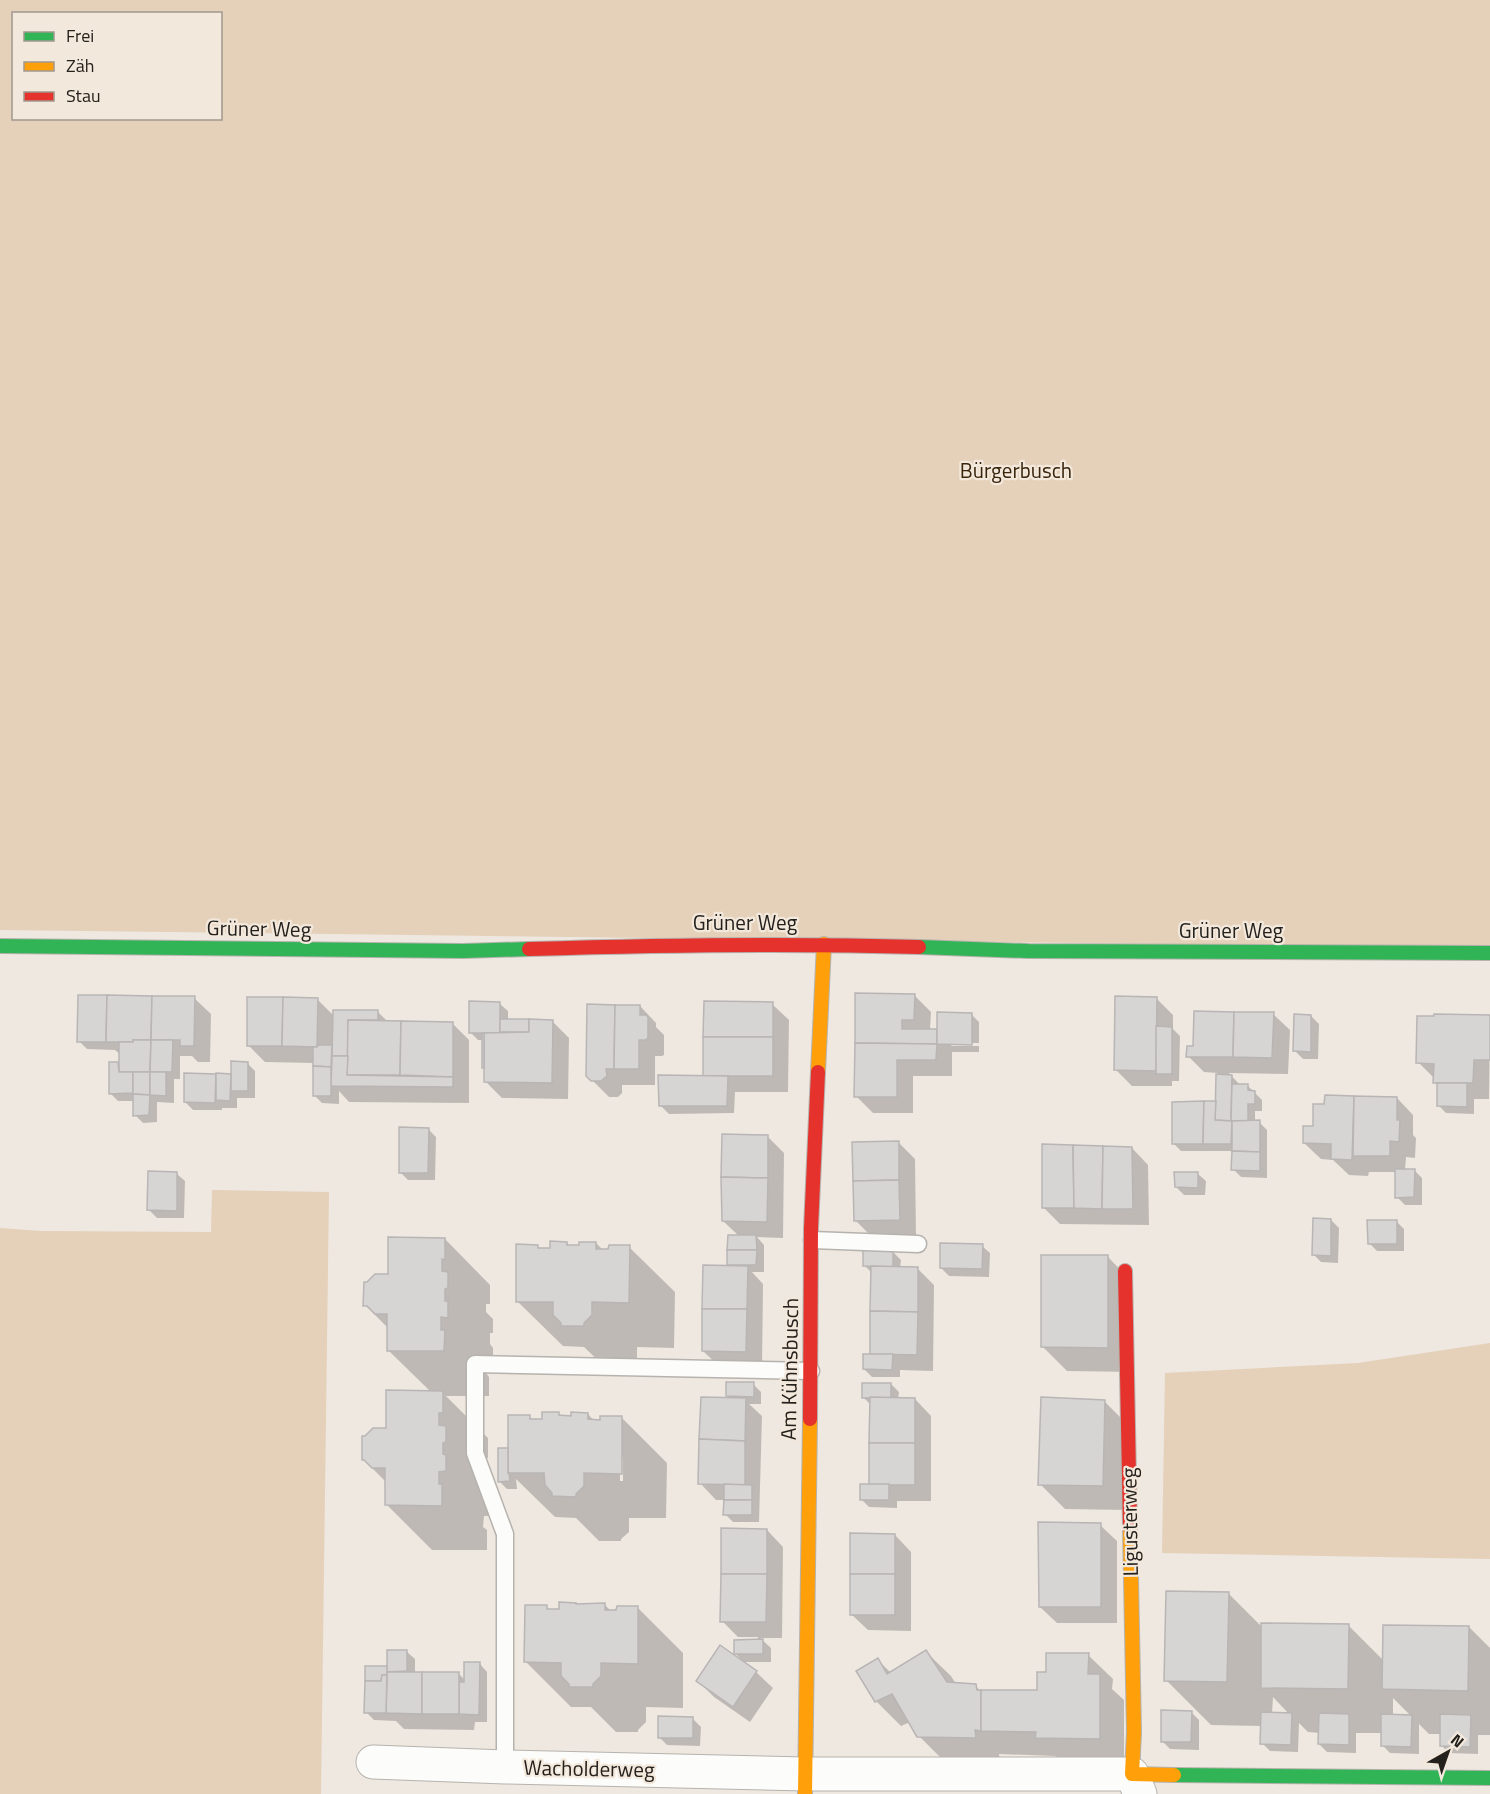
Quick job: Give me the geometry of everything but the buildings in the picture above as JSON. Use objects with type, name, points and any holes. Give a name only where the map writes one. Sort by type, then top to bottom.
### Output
[{"type":"street","name":"Grüner Weg","points":[[0,946],[463,951],[645,945],[824,944],[1028,951],[1490,954]]},
{"type":"street","name":"Am Kühnsbusch","points":[[805,1784],[812,1216],[824,944]]},
{"type":"street","name":"Ligusterweg","points":[[1125,1271],[1136,1784]]},
{"type":"street","name":"Wacholderweg","points":[[373,1762],[805,1784]]},
{"type":"street","points":[[805,1784],[1424,1786],[1490,1778]]},
{"type":"lane","points":[[812,1240],[918,1244]]},
{"type":"lane","points":[[505,1767],[506,1534],[475,1453],[475,1364],[811,1371]]},
{"type":"green space","name":"Bürgerbusch","points":[[0,0],[1490,0],[1490,948],[0,930]]},
{"type":"green space","points":[[212,1190],[329,1192],[321,1794],[0,1794],[0,1228],[41,1231],[211,1232]]},
{"type":"green space","points":[[1490,1343],[1490,1559],[1162,1553],[1165,1373],[1358,1363]]},
{"type":"traffic: fast","points":[[0,946],[463,951],[529,949]]},
{"type":"traffic: fast","points":[[919,947],[1028,951],[1490,953]]},
{"type":"traffic: fast","points":[[1174,1775],[1490,1778]]},
{"type":"traffic: slow","points":[[818,1072],[824,944]]},
{"type":"traffic: slow","points":[[805,1794],[810,1419]]},
{"type":"traffic: slow","points":[[1130,1528],[1134,1732],[1132,1774],[1174,1775]]},
{"type":"traffic: jam","points":[[529,949],[724,945],[919,947]]},
{"type":"traffic: jam","points":[[810,1419],[811,1228],[818,1072]]},
{"type":"traffic: jam","points":[[1125,1271],[1130,1528]]}]
